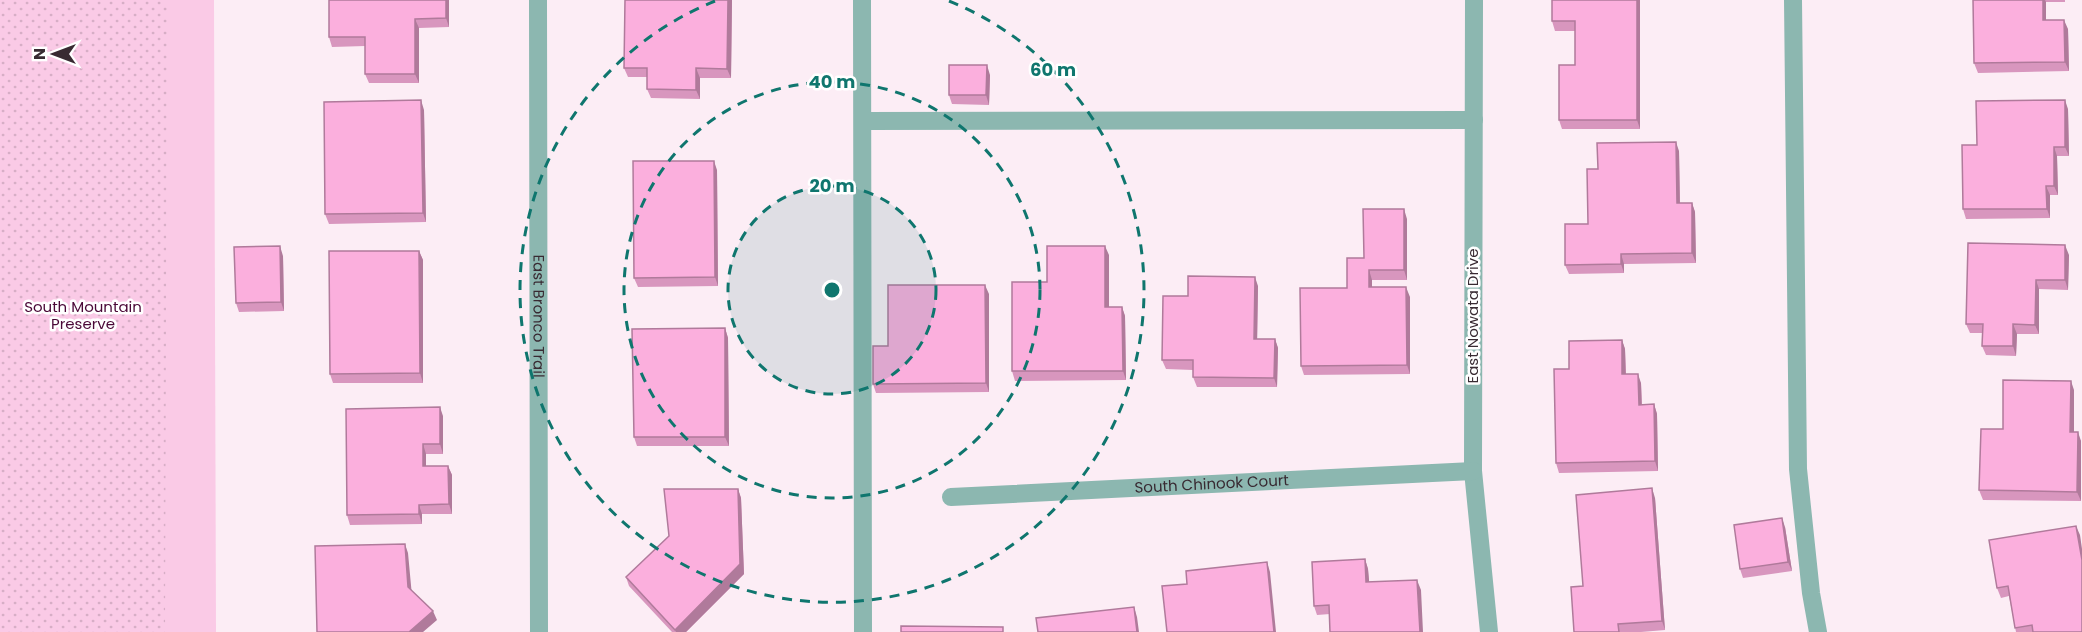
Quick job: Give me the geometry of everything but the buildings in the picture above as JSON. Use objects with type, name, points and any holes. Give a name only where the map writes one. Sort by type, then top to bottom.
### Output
[{"type":"street","name":"East Bronco Trail","points":[[538,0],[539,632]]},
{"type":"street","points":[[862,0],[863,632]]},
{"type":"street","name":"East Nowata Drive","points":[[1474,0],[1473,471],[1489,632]]},
{"type":"street","points":[[1793,0],[1798,469],[1811,593],[1818,632]]},
{"type":"street","points":[[863,121],[1474,120]]},
{"type":"street","name":"South Chinook Court","points":[[951,497],[1473,471]]},
{"type":"green space","name":"South Mountain Preserve","points":[[0,0],[214,0],[216,632],[0,632]]},
{"type":"green space","name":"South Mountain Preserve","points":[[0,0],[167,0],[165,632],[0,632]]}]
